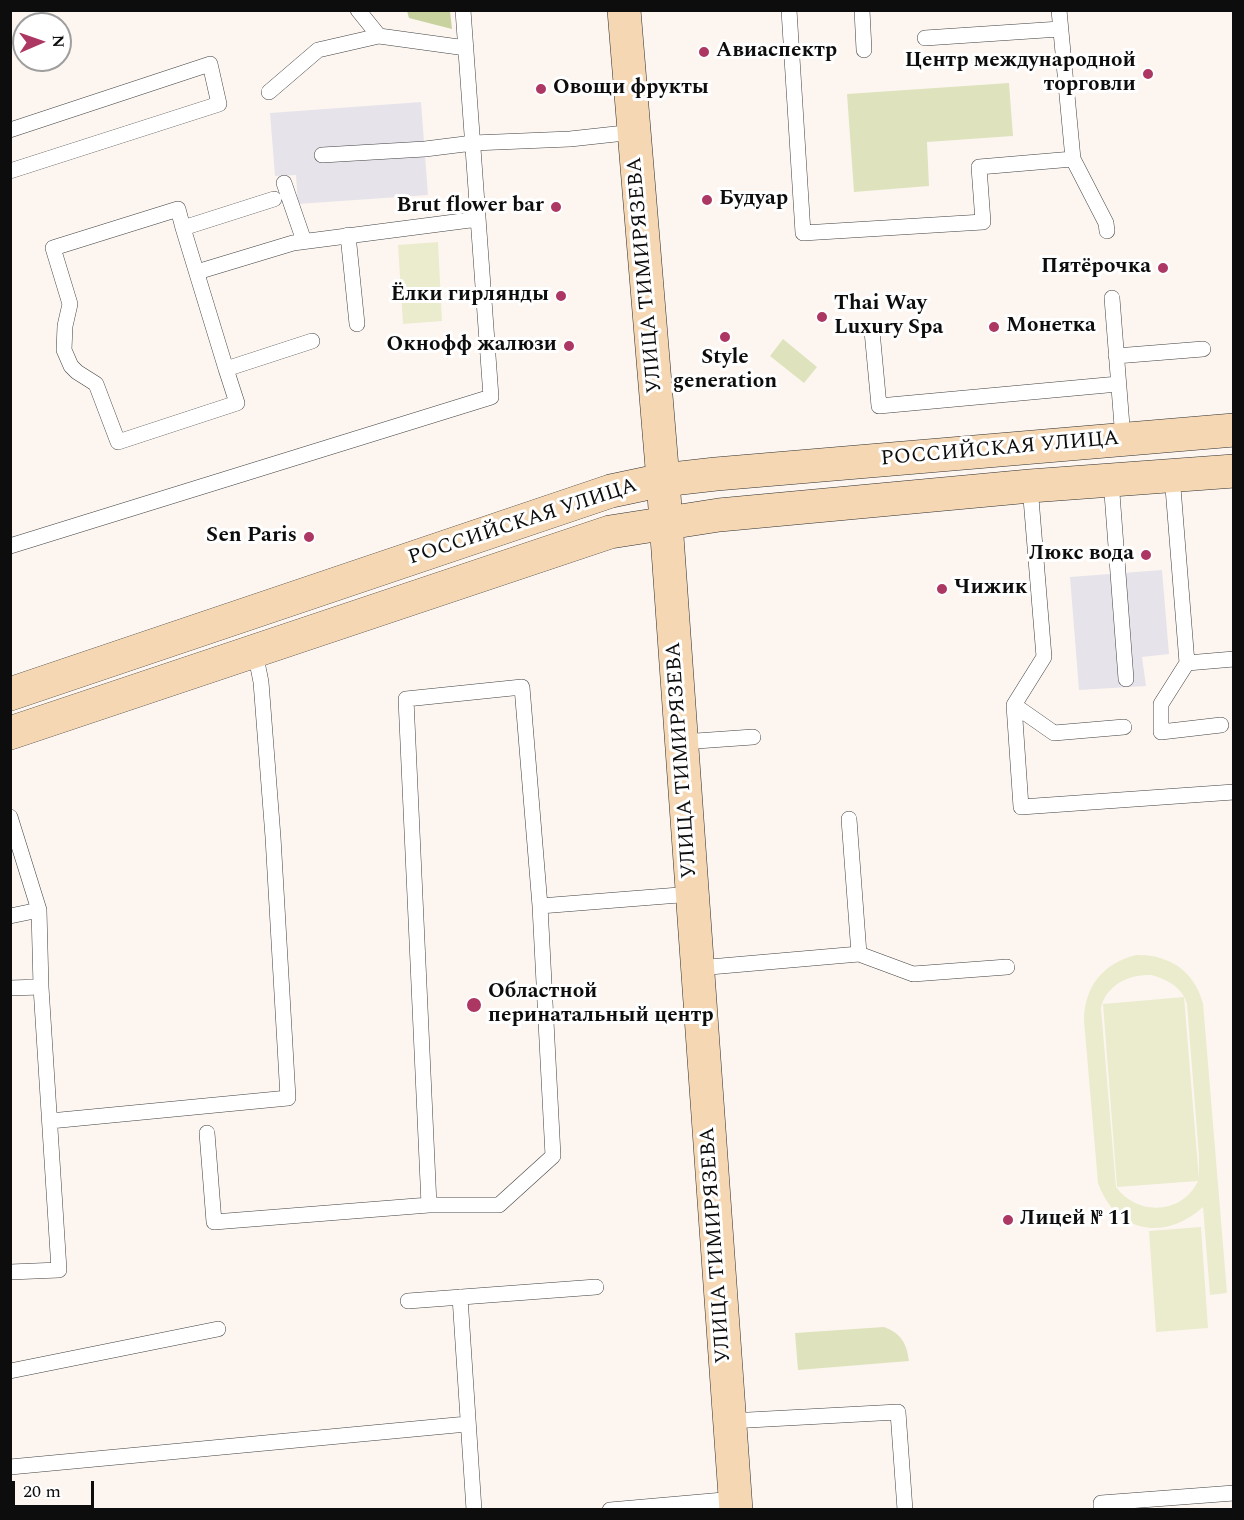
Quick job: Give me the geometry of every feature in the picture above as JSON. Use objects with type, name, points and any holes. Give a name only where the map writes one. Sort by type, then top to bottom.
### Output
[{"type":"main road","name":"УЛИЦА ТИМИРЯЗЕВА","points":[[624,10],[663,480],[736,1504]]},
{"type":"main road","name":"РОССИЙСКАЯ УЛИЦА","points":[[10,694],[611,491],[663,480],[716,474],[1233,430]]},
{"type":"main road","name":"РОССИЙСКАЯ УЛИЦА","points":[[10,734],[610,532],[719,514],[1030,486],[1233,471]]},
{"type":"lane","points":[[358,10],[379,36]]},
{"type":"lane","points":[[10,546],[491,397],[463,10]]},
{"type":"lane","points":[[789,10],[803,232],[983,222],[979,167],[1073,159]]},
{"type":"lane","points":[[862,10],[864,50]]},
{"type":"lane","points":[[1059,10],[1073,159],[1106,223],[1107,231]]},
{"type":"lane","points":[[925,38],[1060,29]]},
{"type":"lane","points":[[269,92],[318,51],[379,36],[466,48]]},
{"type":"lane","points":[[10,130],[210,64],[219,104],[10,171]]},
{"type":"lane","points":[[322,155],[425,149],[473,143],[570,139],[634,132]]},
{"type":"lane","points":[[284,183],[304,241]]},
{"type":"lane","points":[[183,228],[273,199]]},
{"type":"lane","points":[[178,209],[197,272],[237,403],[118,442],[96,384],[71,366],[64,350],[65,326],[70,304],[53,248],[178,209]]},
{"type":"lane","points":[[197,272],[304,241],[478,219]]},
{"type":"lane","points":[[348,235],[357,324]]},
{"type":"lane","points":[[1112,298],[1123,439]]},
{"type":"lane","points":[[872,331],[879,406],[1118,384]]},
{"type":"lane","points":[[226,369],[312,341]]},
{"type":"lane","points":[[1116,356],[1203,349]]},
{"type":"lane","points":[[1172,475],[1187,663],[1161,704],[1161,732],[1221,725]]},
{"type":"lane","points":[[1111,480],[1126,679]]},
{"type":"lane","points":[[1030,486],[1044,657],[1014,705],[1021,807],[1233,792]]},
{"type":"lane","points":[[50,1121],[288,1098],[273,837],[261,682],[255,652]]},
{"type":"lane","points":[[1187,663],[1233,659]]},
{"type":"lane","points":[[207,1133],[214,1222],[429,1205],[499,1204],[553,1156],[540,906],[522,687],[406,699],[429,1205]]},
{"type":"lane","points":[[1014,705],[1054,733],[1124,727]]},
{"type":"lane","points":[[682,742],[753,737]]},
{"type":"lane","points":[[10,817],[39,910],[41,987],[59,1270],[10,1272]]},
{"type":"lane","points":[[849,819],[859,954]]},
{"type":"lane","points":[[540,906],[692,894]]},
{"type":"lane","points":[[10,916],[39,910]]},
{"type":"lane","points":[[698,968],[859,954],[913,974],[1007,967]]},
{"type":"lane","points":[[10,988],[41,987]]},
{"type":"lane","points":[[408,1301],[596,1287]]},
{"type":"lane","points":[[460,1297],[474,1509]]},
{"type":"lane","points":[[10,1371],[218,1329]]},
{"type":"lane","points":[[730,1421],[898,1412],[905,1509]]},
{"type":"lane","points":[[10,1467],[468,1424]]},
{"type":"lane","points":[[1101,1509],[1101,1503],[1233,1493]]},
{"type":"lane","points":[[610,1509],[736,1504]]},
{"type":"shaded area","points":[[421,102],[428,195],[298,204],[296,175],[275,176],[270,113]]},
{"type":"shaded area","points":[[1162,570],[1169,654],[1142,657],[1146,686],[1079,690],[1070,577]]},
{"type":"green space","points":[[407,11],[450,11],[452,29],[409,18]]},
{"type":"green space","points":[[1009,83],[1013,136],[927,142],[929,186],[854,192],[847,94]]},
{"type":"green space","points":[[438,242],[442,321],[403,324],[398,245]]},
{"type":"green space","points":[[783,339],[817,367],[804,383],[770,356]]},
{"type":"green space","points":[[1136,955],[1148,955],[1169,961],[1187,973],[1203,1003],[1227,1293],[1210,1295],[1203,1207],[1173,1225],[1158,1228],[1143,1227],[1129,1222],[1117,1213],[1106,1200],[1098,1183],[1084,1021],[1085,1009],[1087,997],[1098,978],[1105,970]],"holes":[[[1135,976],[1157,977],[1178,989],[1182,993],[1185,998],[1187,1004],[1199,1179],[1184,997],[1103,1004],[1117,1187],[1198,1181],[1191,1192],[1181,1200],[1159,1208],[1135,1203],[1116,1187],[1101,1008],[1108,993],[1120,982]]]},
{"type":"green space","points":[[1201,1227],[1208,1328],[1156,1332],[1149,1231]]},
{"type":"green space","points":[[884,1327],[895,1332],[902,1340],[907,1349],[909,1361],[798,1370],[795,1333]]},
{"type":"place","name":"Авиаспектр","points":[[704,52]]},
{"type":"place","name":"Центр международной торговли","points":[[1148,74]]},
{"type":"place","name":"Овощи фрукты","points":[[541,89]]},
{"type":"place","name":"Будуар","points":[[707,200]]},
{"type":"place","name":"Brut flower bar","points":[[556,207]]},
{"type":"place","name":"Пятёрочка","points":[[1163,268]]},
{"type":"place","name":"Ёлки гирлянды","points":[[561,296]]},
{"type":"place","name":"Thai Way Luxury Spa","points":[[822,317]]},
{"type":"place","name":"Монетка","points":[[994,327]]},
{"type":"place","name":"Style generation","points":[[725,337]]},
{"type":"place","name":"Окнофф жалюзи","points":[[569,346]]},
{"type":"place","name":"Sen Paris","points":[[309,537]]},
{"type":"place","name":"Люкс вода","points":[[1146,555]]},
{"type":"place","name":"Чижик","points":[[942,589]]},
{"type":"place","name":"Областной перинатальный центр","points":[[474,1005]]},
{"type":"place","name":"Лицей № 11","points":[[1008,1220]]}]
